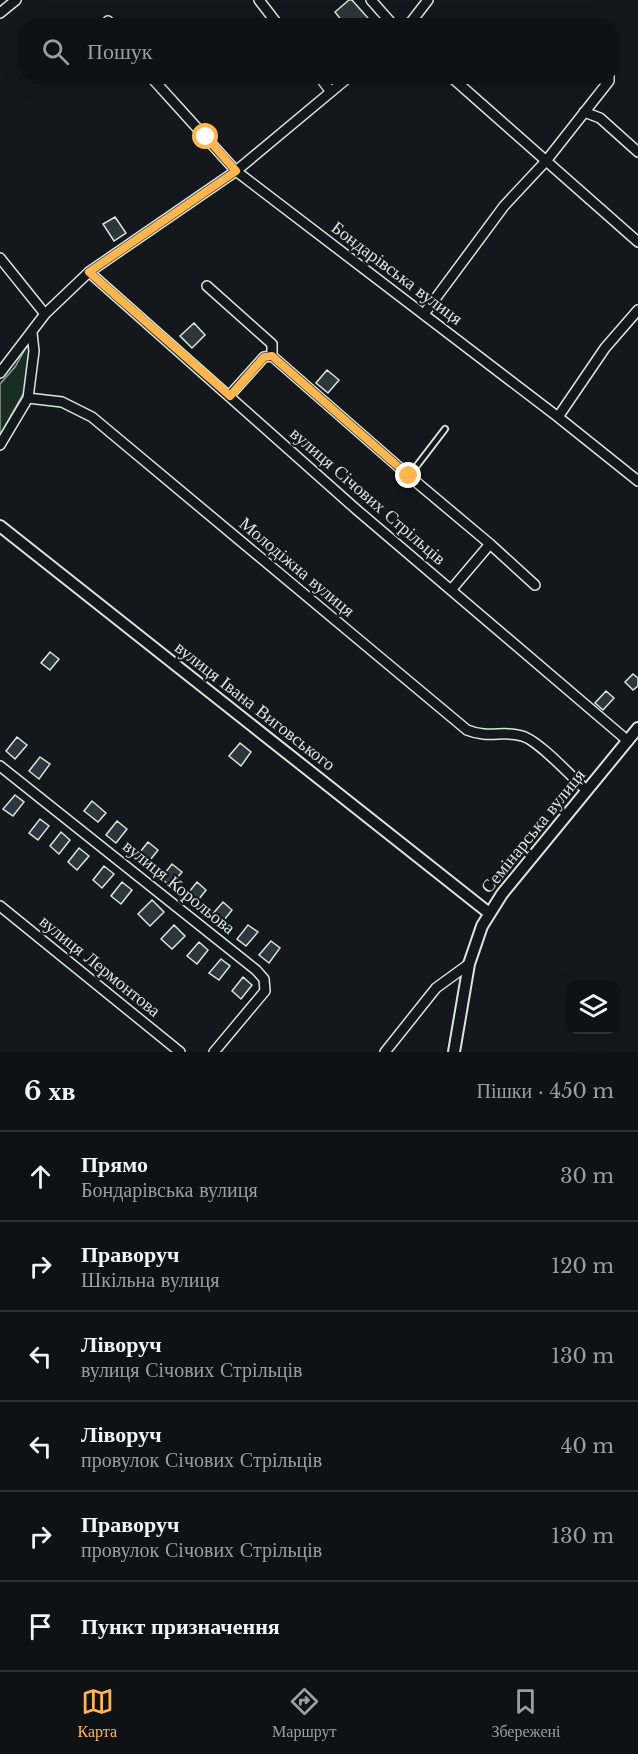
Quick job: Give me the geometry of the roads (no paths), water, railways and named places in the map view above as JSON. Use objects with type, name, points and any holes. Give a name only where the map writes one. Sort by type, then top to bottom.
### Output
[{"type":"street","points":[[0,13],[16,0]]},
{"type":"street","points":[[259,0],[273,18]]},
{"type":"street","points":[[371,0],[387,18]]},
{"type":"street","points":[[414,18],[428,0]]},
{"type":"street","name":"Бондарівська вулиця","points":[[157,84],[236,171],[558,417],[638,481]]},
{"type":"street","points":[[326,84],[332,92]]},
{"type":"street","points":[[0,374],[45,314],[89,272],[236,171],[341,84]]},
{"type":"street","points":[[459,84],[638,242]]},
{"type":"street","points":[[424,314],[504,206],[546,161],[607,84]]},
{"type":"street","points":[[584,112],[600,118],[638,152]]},
{"type":"street","points":[[0,258],[45,314]]},
{"type":"street","name":"вулиця Січових Стрільців","points":[[89,272],[628,741]]},
{"type":"street","points":[[207,286],[272,344],[272,356]]},
{"type":"street","points":[[558,417],[605,348],[638,310]]},
{"type":"street","points":[[0,445],[28,398],[34,351],[32,333]]},
{"type":"street","points":[[230,396],[264,357],[272,356],[536,585]]},
{"type":"street","name":"Молодіжна вулиця","points":[[28,398],[62,402],[92,417],[466,729],[477,734],[523,736],[535,743],[586,790]]},
{"type":"street","name":"вулиця Івана Виговського","points":[[0,526],[489,913]]},
{"type":"street","points":[[452,590],[490,544]]},
{"type":"street","name":"Семінарська вулиця","points":[[454,1052],[469,964],[478,934],[489,913],[638,728]]},
{"type":"street","name":"вулиця Корольова","points":[[0,766],[256,970],[264,979],[265,991],[214,1052]]},
{"type":"street","name":"вулиця Лермонтова","points":[[0,906],[180,1052]]},
{"type":"street","points":[[385,1052],[436,988],[469,964]]},
{"type":"lane","points":[[409,476],[445,429]]}]
